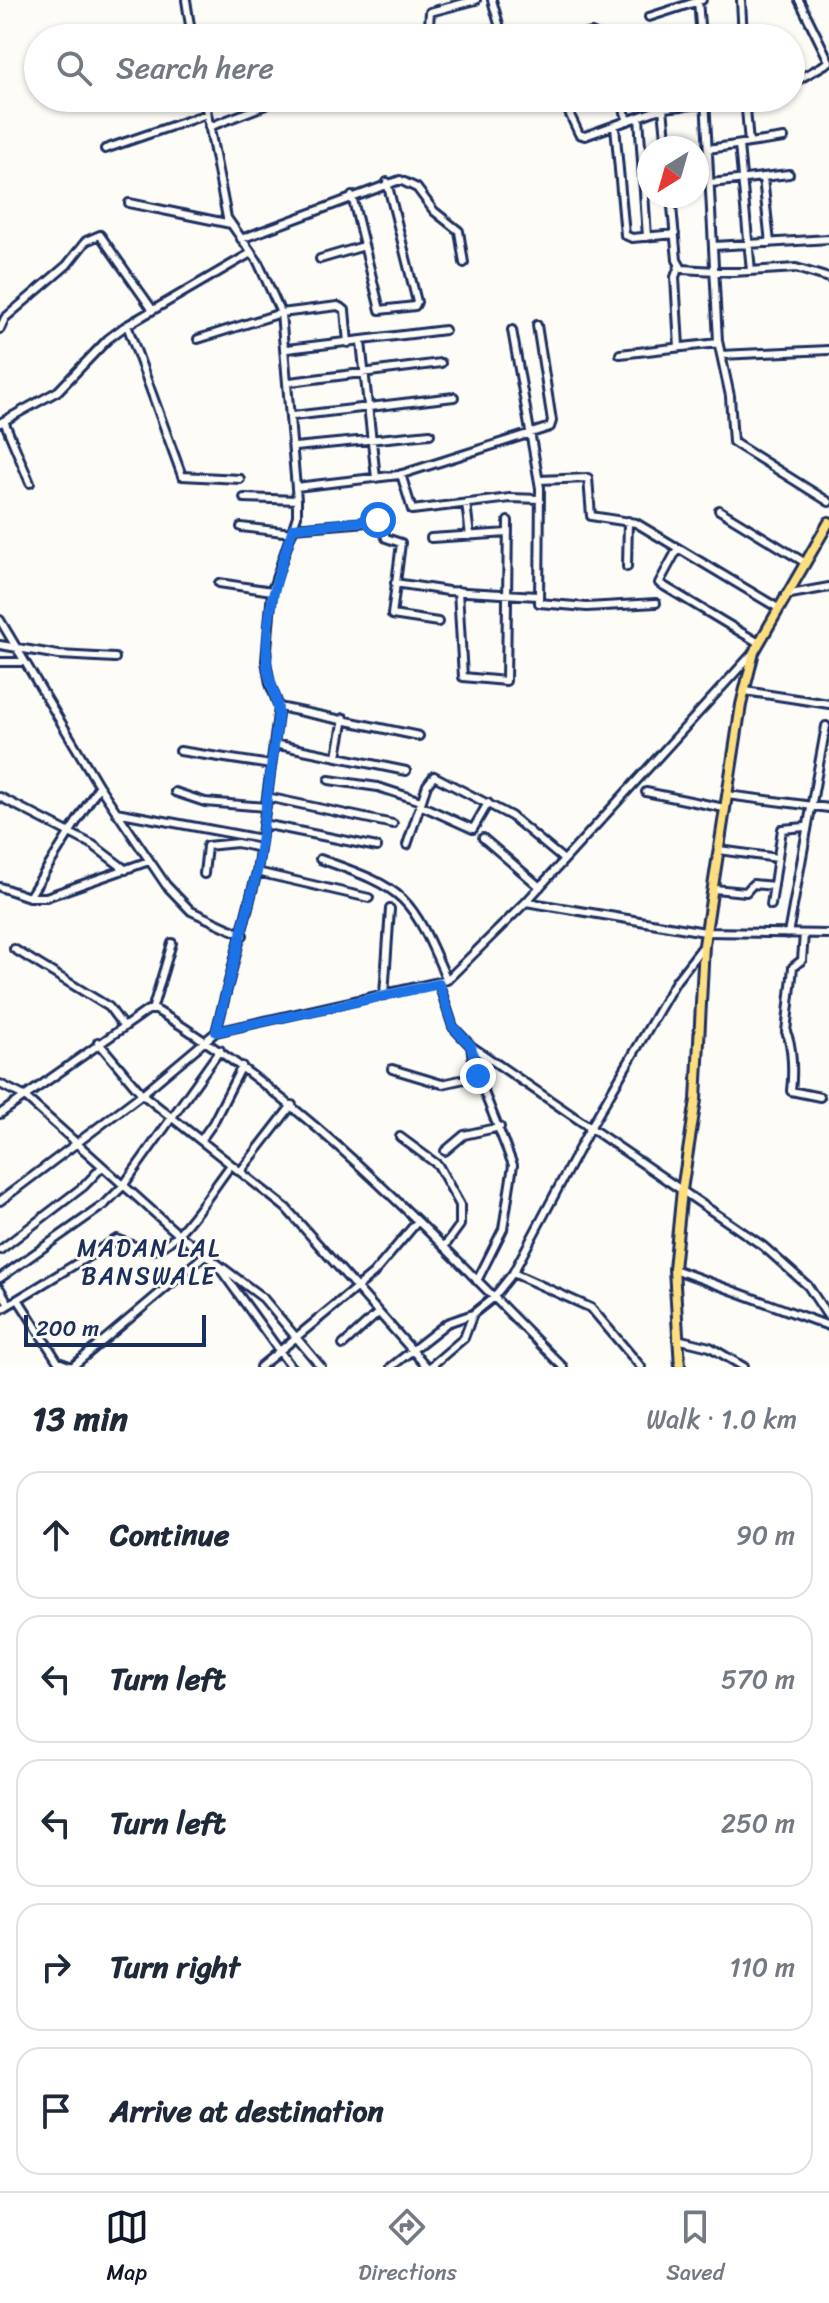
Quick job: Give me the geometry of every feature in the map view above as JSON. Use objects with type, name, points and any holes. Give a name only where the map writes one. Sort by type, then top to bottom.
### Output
[{"type":"main road","points":[[680,1367],[674,1269],[696,1100],[705,932],[724,808],[756,648],[829,522]]},
{"type":"street","points":[[186,0],[190,24]]},
{"type":"street","points":[[429,24],[430,12],[476,0]]},
{"type":"street","points":[[492,0],[499,24]]},
{"type":"street","points":[[741,0],[742,24]]},
{"type":"street","points":[[799,0],[829,61],[805,76]]},
{"type":"street","points":[[649,17],[699,1],[700,24]]},
{"type":"street","points":[[209,127],[248,112]]},
{"type":"street","points":[[569,112],[582,136],[653,112]]},
{"type":"street","points":[[625,112],[628,121]]},
{"type":"street","points":[[665,112],[666,136]]},
{"type":"street","points":[[706,112],[707,136]]},
{"type":"street","points":[[746,112],[749,143]]},
{"type":"street","points":[[105,149],[207,114],[231,224],[251,253],[281,313],[287,349],[297,500],[292,530],[272,591],[266,661],[270,684],[279,707],[257,872],[216,1032]]},
{"type":"street","points":[[639,117],[647,237]]},
{"type":"street","points":[[615,126],[623,233],[628,238],[675,234]]},
{"type":"street","points":[[709,149],[784,138]]},
{"type":"street","points":[[739,145],[751,271]]},
{"type":"street","points":[[709,160],[718,343],[734,445],[829,502]]},
{"type":"street","points":[[711,183],[789,174]]},
{"type":"street","points":[[763,178],[770,243]]},
{"type":"street","points":[[241,239],[387,182],[400,180],[414,186],[434,211],[458,229],[464,263]]},
{"type":"street","points":[[352,196],[380,310],[415,306],[417,302],[387,182]]},
{"type":"street","points":[[129,203],[231,224]]},
{"type":"street","points":[[672,208],[679,266],[675,277],[679,347]]},
{"type":"street","points":[[0,329],[5,318],[67,265],[86,241],[100,235],[152,309]]},
{"type":"street","points":[[714,246],[829,239]]},
{"type":"street","points":[[320,259],[364,246]]},
{"type":"street","points":[[30,483],[2,422],[58,391],[108,339],[127,325],[251,253]]},
{"type":"street","points":[[679,266],[688,270],[715,271],[796,268],[829,278]]},
{"type":"street","points":[[198,339],[281,313],[343,307],[348,343]]},
{"type":"street","points":[[127,325],[182,476],[240,479]]},
{"type":"street","points":[[296,487],[401,474],[552,424],[537,325]]},
{"type":"street","points":[[287,349],[445,330]]},
{"type":"street","points":[[512,330],[539,480],[539,603],[656,603]]},
{"type":"street","points":[[361,342],[376,478]]},
{"type":"street","points":[[620,354],[718,343]]},
{"type":"street","points":[[721,355],[829,350]]},
{"type":"street","points":[[290,382],[441,363]]},
{"type":"street","points":[[293,416],[454,397]]},
{"type":"street","points":[[295,447],[430,434]]},
{"type":"street","points":[[401,474],[412,510],[540,499]]},
{"type":"street","points":[[539,480],[587,477],[590,479],[590,515],[628,521],[778,608]]},
{"type":"street","points":[[244,498],[297,500]]},
{"type":"street","points":[[466,503],[470,536]]},
{"type":"street","points":[[719,510],[804,562]]},
{"type":"street","points":[[241,527],[292,530],[380,521],[386,538],[401,543],[392,615],[438,622]]},
{"type":"street","points":[[458,591],[463,677],[503,682],[508,678],[505,594],[508,521]]},
{"type":"street","points":[[627,567],[628,521]]},
{"type":"street","points":[[431,538],[508,533]]},
{"type":"street","points":[[0,1201],[142,1094],[204,1038],[216,1032],[447,980],[540,887],[756,648],[659,583],[678,548]]},
{"type":"street","points":[[219,583],[272,591]]},
{"type":"street","points":[[395,583],[538,596]]},
{"type":"street","points":[[785,595],[829,587]]},
{"type":"street","points":[[0,620],[99,786],[166,885],[191,911],[243,935]]},
{"type":"street","points":[[0,645],[59,655],[115,658]]},
{"type":"street","points":[[0,662],[24,662]]},
{"type":"street","points":[[745,691],[829,704]]},
{"type":"street","points":[[279,707],[344,718],[419,736]]},
{"type":"street","points":[[337,756],[344,718]]},
{"type":"street","points":[[788,934],[805,827],[826,726]]},
{"type":"street","points":[[274,744],[406,771]]},
{"type":"street","points":[[180,751],[271,765]]},
{"type":"street","points":[[407,845],[434,776],[511,816],[564,860]]},
{"type":"street","points":[[329,780],[378,787],[421,803],[473,829],[488,803]]},
{"type":"street","points":[[29,897],[99,786]]},
{"type":"street","points":[[175,792],[210,803],[266,807]]},
{"type":"street","points":[[646,792],[724,808]]},
{"type":"street","points":[[727,795],[829,808]]},
{"type":"street","points":[[0,797],[105,852],[126,870]]},
{"type":"street","points":[[267,797],[393,824]]},
{"type":"street","points":[[116,812],[261,839]]},
{"type":"street","points":[[263,824],[377,847]]},
{"type":"street","points":[[771,905],[783,827],[805,827]]},
{"type":"street","points":[[483,838],[540,887]]},
{"type":"street","points":[[204,874],[207,846],[237,843],[260,848]]},
{"type":"street","points":[[719,850],[778,858]]},
{"type":"street","points":[[320,859],[393,889],[420,917],[447,980]]},
{"type":"street","points":[[0,887],[29,897],[46,897],[149,861]]},
{"type":"street","points":[[257,872],[369,898]]},
{"type":"street","points":[[714,889],[745,893],[753,884],[774,886]]},
{"type":"street","points":[[526,902],[705,932],[829,934]]},
{"type":"street","points":[[384,995],[390,909]]},
{"type":"street","points":[[804,934],[802,961],[793,965],[786,1032],[791,1042],[789,1058],[794,1067],[791,1091],[820,1097]]},
{"type":"street","points":[[0,1114],[98,1042],[152,1010],[172,943]]},
{"type":"street","points":[[391,1367],[447,1323],[473,1314],[493,1298],[513,1273],[589,1130],[676,981],[704,945]]},
{"type":"street","points":[[14,949],[109,1007],[123,1026]]},
{"type":"street","points":[[439,984],[453,1027],[471,1046],[509,1069],[589,1130],[682,1190],[795,1272],[819,1300],[829,1318]]},
{"type":"street","points":[[152,1010],[204,1038],[292,1105],[444,1247],[563,1367]]},
{"type":"street","points":[[98,1042],[142,1094],[286,1208],[429,1367],[464,1338],[473,1314]]},
{"type":"street","points":[[471,1046],[478,1076],[513,1165],[510,1198],[495,1251],[477,1281]]},
{"type":"street","points":[[0,1278],[105,1204],[123,1186],[220,1050]]},
{"type":"street","points":[[201,1140],[216,1119],[242,1066]]},
{"type":"street","points":[[392,1069],[442,1084],[478,1076]]},
{"type":"street","points":[[0,1084],[24,1096],[178,1234],[263,1298],[321,1367]]},
{"type":"street","points":[[240,1172],[292,1105]]},
{"type":"street","points":[[445,1151],[464,1135],[500,1127]]},
{"type":"street","points":[[400,1137],[438,1165],[460,1205],[460,1225],[444,1247]]},
{"type":"street","points":[[0,1310],[117,1239],[152,1250],[178,1234],[231,1165]]},
{"type":"street","points":[[0,1250],[84,1186],[101,1168]]},
{"type":"street","points":[[260,1367],[281,1353],[355,1286],[373,1274],[417,1222]]},
{"type":"street","points":[[18,1299],[58,1362],[76,1366],[206,1254]]},
{"type":"street","points":[[217,1264],[291,1367]]},
{"type":"street","points":[[674,1269],[829,1326]]},
{"type":"street","points":[[513,1273],[591,1308],[641,1367]]},
{"type":"street","points":[[0,1289],[9,1304]]},
{"type":"street","points":[[343,1345],[378,1313]]},
{"type":"street","points":[[677,1339],[710,1347],[744,1367]]},
{"type":"district","name":"MADAN LAL BANSWALE","points":[[149,1262]]},
{"type":"route","points":[[378,520],[293,528],[274,583],[266,661],[270,684],[279,707],[278,717],[257,872],[216,1032],[439,984],[453,1027],[471,1046],[478,1076]]}]
